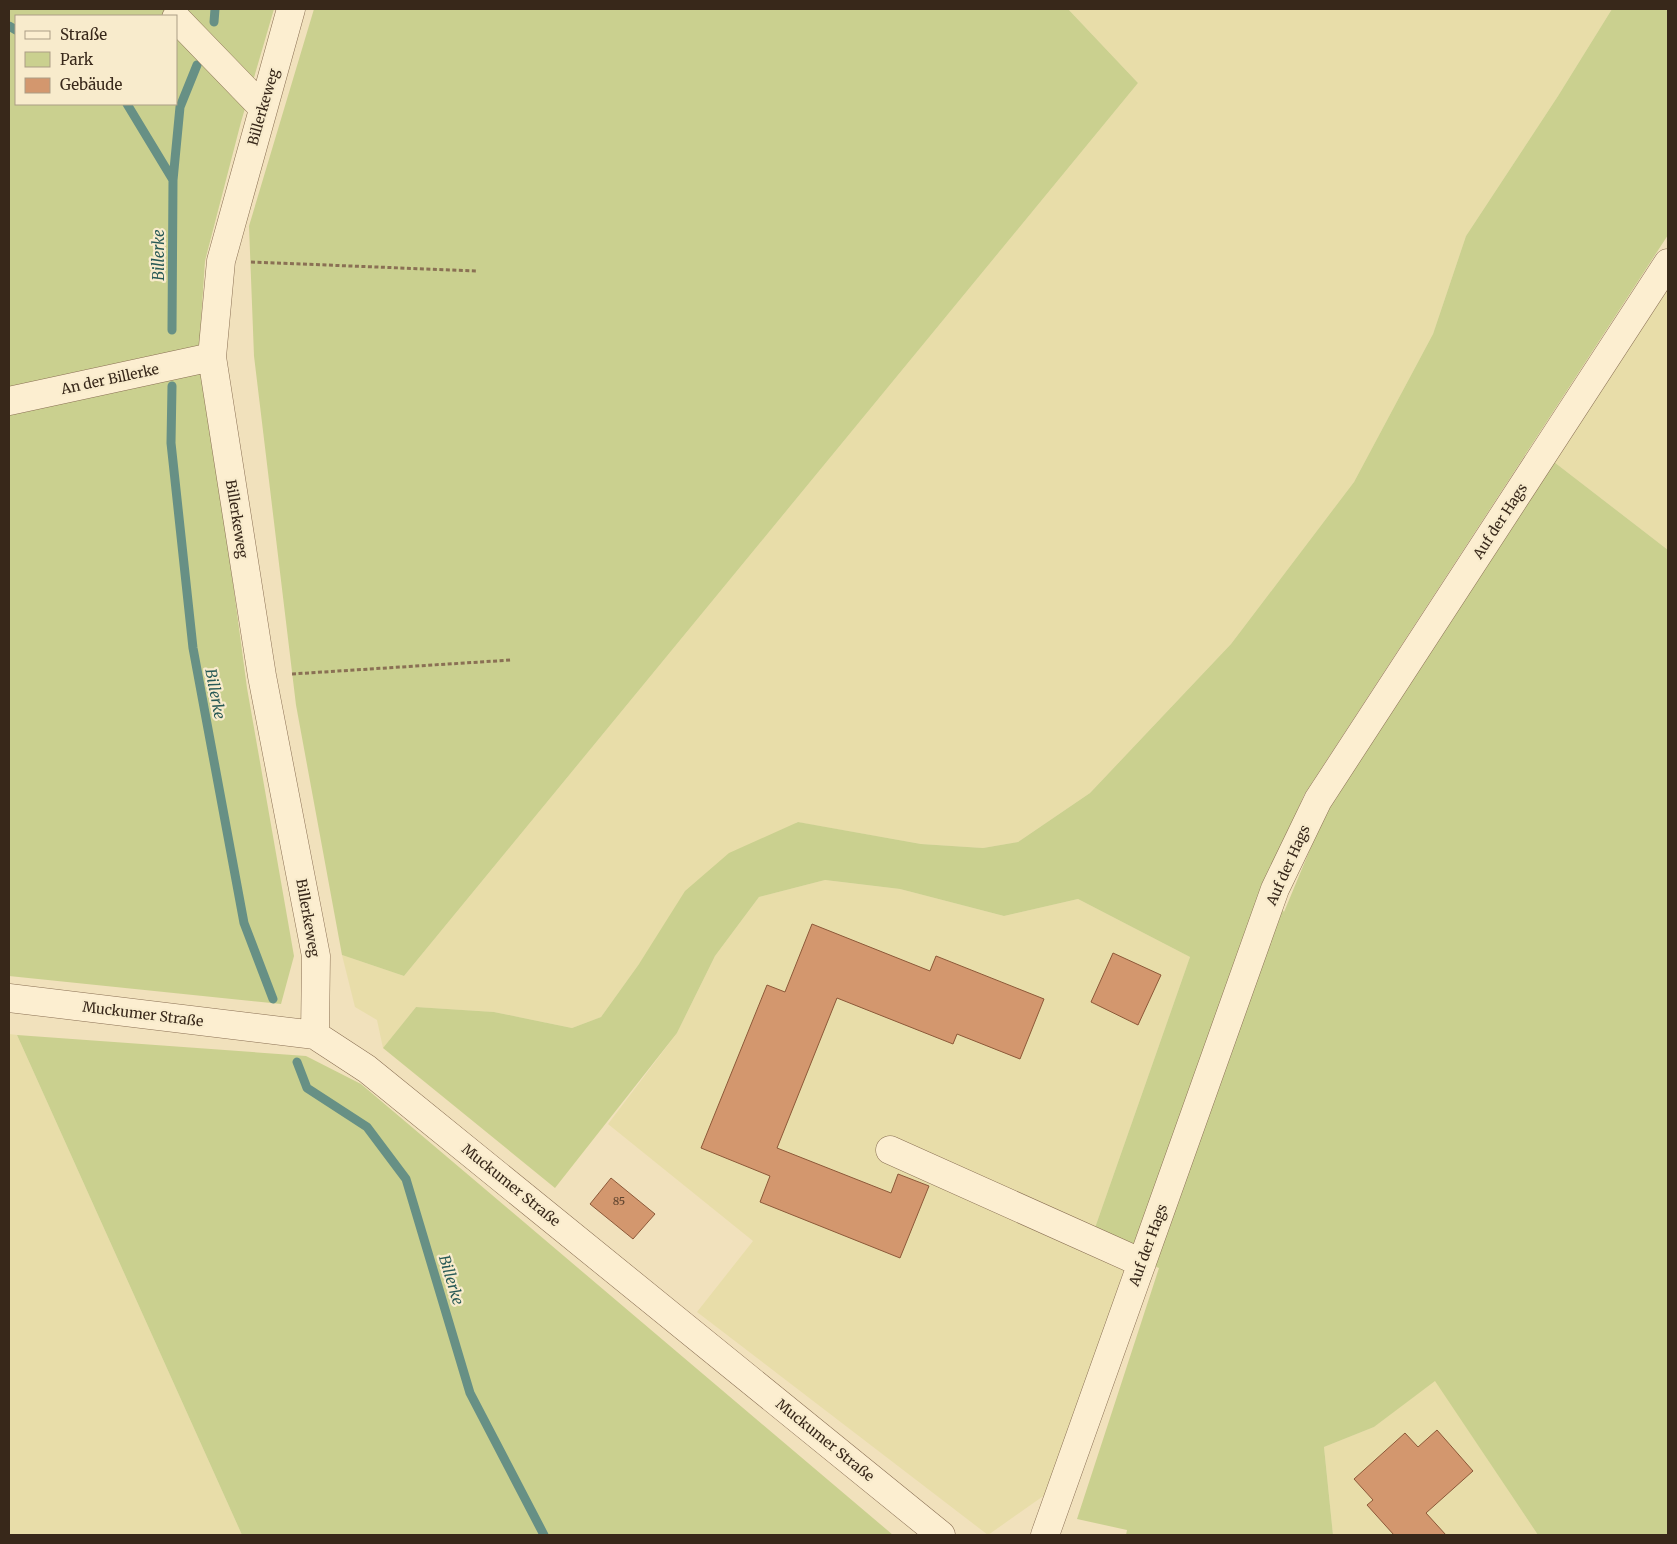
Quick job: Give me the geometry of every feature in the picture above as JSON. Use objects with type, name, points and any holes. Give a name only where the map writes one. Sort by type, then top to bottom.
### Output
[{"type":"street","name":"Billerkeweg","points":[[291,9],[221,261],[212,356],[262,676],[316,956],[316,1034]]},
{"type":"street","points":[[178,19],[262,108]]},
{"type":"street","name":"Auf der Hags","points":[[1045,1535],[1275,889],[1318,800],[1668,263]]},
{"type":"street","name":"An der Billerke","points":[[9,402],[212,356]]},
{"type":"street","name":"Muckumer Straße","points":[[9,998],[316,1034],[367,1069],[942,1535]]},
{"type":"street","points":[[890,1150],[1142,1263]]},
{"type":"path","points":[[221,261],[476,271]]},
{"type":"path","points":[[262,676],[511,660]]},
{"type":"shaded area","points":[[1068,9],[1612,9],[1558,96],[1466,236],[1433,334],[1354,482],[1231,644],[1090,793],[1018,842],[983,848],[921,844],[797,822],[639,964],[601,1017],[572,1028],[494,1012],[416,1007],[383,1048],[377,1020],[355,1007],[342,955],[404,976],[1138,83]]},
{"type":"shaded area","points":[[1668,289],[1668,550],[1554,462]]},
{"type":"shaded area","points":[[825,880],[900,889],[1004,916],[1078,899],[1190,957],[1090,1242],[1135,1258],[1049,1492],[988,1535],[697,1312],[753,1241],[608,1124],[677,1033],[715,956],[759,897]]},
{"type":"shaded area","points":[[9,1034],[17,1035],[242,1535],[9,1535]]},
{"type":"shaded area","points":[[1435,1380],[1538,1535],[1333,1535],[1324,1447],[1374,1427]]},
{"type":"green space","points":[[9,9],[274,9],[241,122],[205,261],[200,336],[247,688],[294,956],[281,1004],[9,976]]},
{"type":"green space","points":[[314,9],[1068,9],[1138,83],[404,976],[342,955],[296,705],[254,356],[249,226]]},
{"type":"green space","points":[[1612,9],[1668,9],[1668,235],[1304,795],[1265,885],[1284,912],[1326,811],[1554,462],[1668,550],[1668,1535],[1538,1535],[1435,1381],[1374,1427],[1324,1447],[1333,1535],[1126,1535],[1127,1530],[1077,1519],[1159,1268],[1090,1242],[1190,957],[1078,899],[1004,916],[900,889],[825,880],[759,897],[715,956],[677,1033],[555,1188],[383,1048],[416,1007],[494,1012],[572,1028],[601,1017],[639,964],[685,891],[729,853],[798,822],[921,844],[983,848],[1018,842],[1090,793],[1231,644],[1354,482],[1433,334],[1466,236],[1558,96]]},
{"type":"green space","points":[[17,1035],[306,1056],[361,1084],[893,1535],[242,1535]]},
{"type":"building","points":[[812,924],[930,971],[936,956],[1044,999],[1020,1059],[957,1034],[953,1044],[837,998],[777,1148],[891,1193],[898,1174],[929,1186],[900,1258],[760,1202],[770,1176],[701,1148],[767,985],[785,992]]},
{"type":"building","points":[[1113,953],[1161,975],[1138,1025],[1091,1002]]},
{"type":"building","points":[[611,1178],[655,1214],[633,1239],[590,1204]]},
{"type":"building","points":[[1437,1430],[1473,1471],[1426,1513],[1446,1535],[1394,1535],[1367,1505],[1373,1500],[1354,1479],[1405,1433],[1418,1447]]},
{"type":"waterway","name":"Billerke","points":[[214,22],[215,9]]},
{"type":"waterway","name":"Billerke","points":[[9,26],[15,29]]},
{"type":"waterway","name":"Billerke","points":[[173,180],[180,107],[197,65]]},
{"type":"waterway","name":"Billerke","points":[[128,105],[173,180],[172,330]]},
{"type":"waterway","name":"Billerke","points":[[172,386],[171,443],[193,648],[244,923],[273,999]]},
{"type":"waterway","name":"Billerke","points":[[297,1062],[307,1088],[367,1127],[406,1179],[470,1393],[544,1535]]}]
